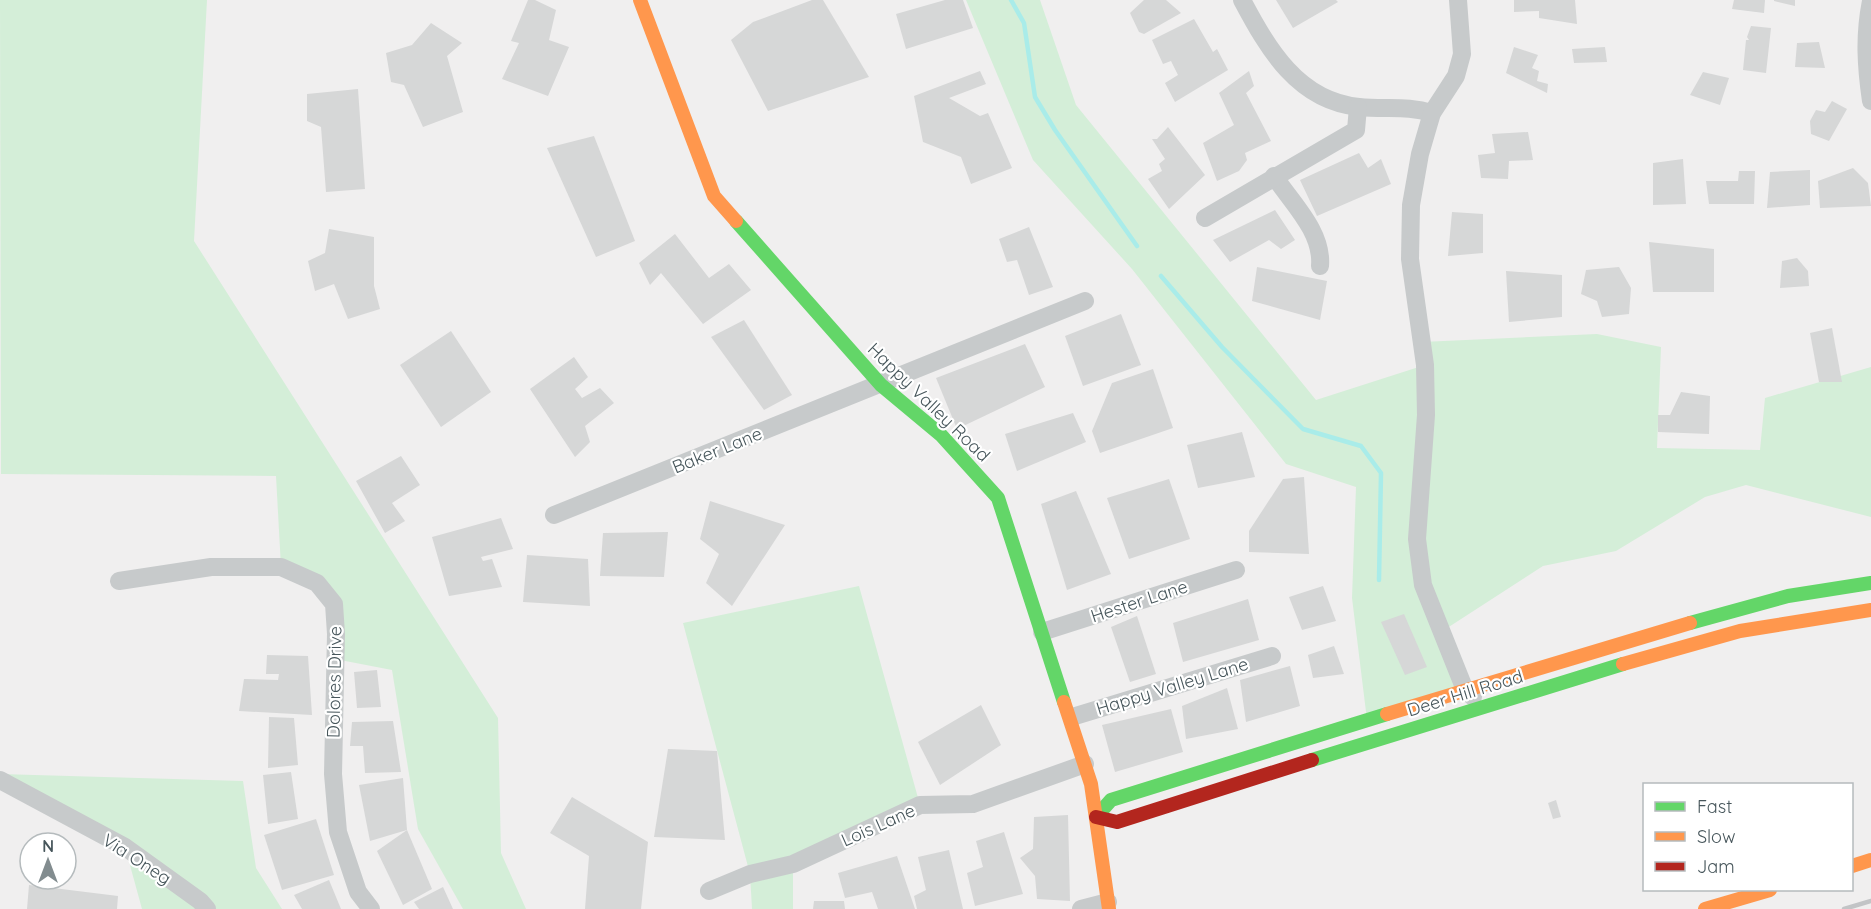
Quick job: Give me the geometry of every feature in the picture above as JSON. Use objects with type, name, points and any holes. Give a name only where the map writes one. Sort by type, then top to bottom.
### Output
[{"type":"main road","name":"Happy Valley Road","points":[[640,0],[714,196],[881,385],[941,435],[998,498],[1072,717],[1085,764],[1096,817],[1108,905]]},
{"type":"main road","name":"Deer Hill Road","points":[[1871,583],[1788,596],[1739,608],[1465,690],[1110,800],[1096,817],[1117,822],[1484,706],[1740,631],[1871,610]]},
{"type":"main road","points":[[1853,865],[1871,860]]},
{"type":"main road","points":[[1705,909],[1767,891]]},
{"type":"street","points":[[1242,0],[1266,44],[1295,79],[1322,98],[1358,107],[1414,107],[1432,113]]},
{"type":"street","points":[[1458,0],[1462,54],[1456,76],[1432,113],[1420,154],[1411,205],[1410,259],[1425,365],[1426,415],[1417,539],[1423,585],[1465,690],[1484,706]]},
{"type":"street","points":[[1871,1],[1865,31],[1865,57],[1871,101]]},
{"type":"street","points":[[1206,218],[1274,176],[1356,130],[1358,107]]},
{"type":"street","points":[[1274,176],[1316,236],[1321,250],[1320,266]]},
{"type":"street","name":"Baker Lane","points":[[554,515],[1085,301]]},
{"type":"street","name":"Dolores Drive","points":[[119,581],[211,567],[281,567],[317,583],[334,604],[336,634],[333,774],[338,832],[358,892],[371,909]]},
{"type":"street","name":"Hester Lane","points":[[1042,632],[1236,570]]},
{"type":"street","name":"Happy Valley Lane","points":[[1072,717],[1272,656]]},
{"type":"street","name":"Lois Lane","points":[[709,891],[750,874],[793,864],[920,805],[973,804],[1085,764]]},
{"type":"street","name":"Via Oneg","points":[[0,780],[125,847],[200,901],[207,909]]},
{"type":"street","points":[[1082,909],[1108,905]]},
{"type":"green space","points":[[0,0],[207,0],[194,241],[498,718],[501,853],[526,909],[463,909],[418,829],[392,670],[335,659],[334,604],[281,567],[276,476],[1,474]]},
{"type":"green space","points":[[966,0],[1040,0],[1076,105],[1316,400],[1425,365],[1422,342],[1597,334],[1661,347],[1657,448],[1760,450],[1765,398],[1871,367],[1871,517],[1746,485],[1705,497],[1616,551],[1543,566],[1441,632],[1465,690],[1367,720],[1352,598],[1356,487],[1286,464],[1132,269],[1033,160]]},
{"type":"green space","points":[[859,586],[920,805],[793,863],[793,909],[752,909],[750,874],[683,623]]},
{"type":"green space","points":[[0,774],[243,781],[256,868],[282,909],[142,909],[125,847]]},
{"type":"building","points":[[528,0],[535,0],[556,10],[549,40],[569,47],[548,96],[502,79],[519,43],[511,41]]},
{"type":"building","points":[[812,0],[823,0],[869,77],[768,111],[731,40],[753,22]]},
{"type":"building","points":[[945,0],[963,0],[973,28],[906,49],[896,14]]},
{"type":"building","points":[[1144,0],[1166,0],[1181,13],[1144,34],[1139,32],[1130,13]]},
{"type":"building","points":[[1276,0],[1336,0],[1338,2],[1293,28]]},
{"type":"building","points":[[1514,0],[1575,0],[1577,24],[1539,18],[1539,11],[1514,12]]},
{"type":"building","points":[[1734,0],[1765,0],[1764,13],[1732,9]]},
{"type":"building","points":[[1795,0],[1795,6],[1774,1]]},
{"type":"building","points":[[1194,19],[1213,52],[1217,49],[1228,70],[1175,102],[1165,83],[1178,75],[1171,61],[1163,64],[1152,40]]},
{"type":"building","points":[[431,23],[462,43],[447,56],[463,112],[423,127],[404,85],[391,82],[386,53],[412,45]]},
{"type":"building","points":[[1751,26],[1771,28],[1766,73],[1743,70],[1746,40],[1749,40],[1747,37]]},
{"type":"building","points":[[1819,42],[1825,68],[1795,67],[1797,43]]},
{"type":"building","points":[[1514,47],[1538,55],[1532,68],[1539,71],[1537,81],[1548,84],[1547,93],[1506,73]]},
{"type":"building","points":[[1605,47],[1607,62],[1574,63],[1572,49]]},
{"type":"building","points":[[980,71],[986,84],[949,98],[980,116],[988,113],[1012,168],[971,184],[961,157],[923,142],[914,96]]},
{"type":"building","points":[[1249,71],[1254,86],[1246,93],[1271,141],[1245,153],[1247,160],[1239,171],[1217,181],[1203,143],[1234,125],[1219,93]]},
{"type":"building","points":[[1703,72],[1729,78],[1720,105],[1690,95]]},
{"type":"building","points":[[358,89],[365,189],[326,192],[321,127],[307,121],[307,94]]},
{"type":"building","points":[[1832,101],[1847,109],[1829,141],[1811,134],[1810,121],[1816,110],[1825,112]]},
{"type":"building","points":[[1168,127],[1205,175],[1169,209],[1148,179],[1162,171],[1159,164],[1165,159],[1152,139],[1157,139]]},
{"type":"building","points":[[1528,132],[1533,160],[1509,161],[1508,179],[1481,178],[1478,155],[1495,153],[1492,134]]},
{"type":"building","points":[[594,136],[635,241],[596,257],[547,148]]},
{"type":"building","points":[[1359,153],[1368,168],[1381,159],[1391,184],[1317,216],[1300,180]]},
{"type":"building","points":[[1683,159],[1686,204],[1653,205],[1653,163]]},
{"type":"building","points":[[1853,168],[1868,183],[1871,206],[1820,208],[1818,181]]},
{"type":"building","points":[[1810,170],[1810,205],[1767,208],[1770,172]]},
{"type":"building","points":[[1739,171],[1755,171],[1754,204],[1709,204],[1706,181],[1738,181]]},
{"type":"building","points":[[1275,210],[1295,240],[1281,249],[1269,240],[1230,262],[1213,240]]},
{"type":"building","points":[[1452,212],[1483,214],[1483,253],[1448,256]]},
{"type":"building","points":[[1029,227],[1053,287],[1029,295],[1017,260],[1007,262],[999,239]]},
{"type":"building","points":[[329,229],[374,237],[374,286],[380,309],[348,319],[334,284],[315,291],[308,261],[325,253]]},
{"type":"building","points":[[675,234],[709,278],[729,264],[751,290],[703,324],[661,273],[650,285],[639,263]]},
{"type":"building","points":[[1649,242],[1714,249],[1714,292],[1653,292]]},
{"type":"building","points":[[1797,258],[1808,271],[1809,286],[1780,288],[1782,261]]},
{"type":"building","points":[[1257,267],[1327,281],[1320,320],[1252,301]]},
{"type":"building","points":[[1619,267],[1631,288],[1629,314],[1602,317],[1597,301],[1581,294],[1586,270]]},
{"type":"building","points":[[1506,271],[1562,275],[1562,317],[1509,322]]},
{"type":"building","points":[[1121,314],[1141,365],[1083,386],[1065,336]]},
{"type":"building","points":[[744,320],[792,395],[764,410],[711,337]]},
{"type":"building","points":[[1832,328],[1842,382],[1819,382],[1810,333]]},
{"type":"building","points":[[451,331],[491,392],[441,427],[400,365]]},
{"type":"building","points":[[1025,344],[1045,387],[957,429],[936,378]]},
{"type":"building","points":[[574,357],[588,377],[575,389],[582,398],[600,388],[614,403],[585,426],[590,442],[575,457],[530,389]]},
{"type":"building","points":[[1153,369],[1173,428],[1100,453],[1092,431],[1112,383]]},
{"type":"building","points":[[1681,392],[1710,396],[1709,434],[1658,432],[1658,415],[1670,415]]},
{"type":"building","points":[[1073,413],[1086,442],[1017,471],[1005,434]]},
{"type":"building","points":[[1242,432],[1255,477],[1198,488],[1187,445]]},
{"type":"building","points":[[401,456],[420,485],[392,503],[405,521],[385,533],[356,481]]},
{"type":"building","points":[[1304,477],[1309,554],[1249,552],[1249,531],[1283,479]]},
{"type":"building","points":[[1169,479],[1190,539],[1129,559],[1107,498]]},
{"type":"building","points":[[1076,491],[1111,574],[1067,590],[1041,504]]},
{"type":"building","points":[[710,501],[785,525],[732,606],[706,583],[719,554],[700,539]]},
{"type":"building","points":[[501,518],[513,549],[481,557],[483,561],[492,559],[502,587],[449,596],[432,537]]},
{"type":"building","points":[[668,532],[664,577],[600,576],[603,533]]},
{"type":"building","points":[[527,555],[588,559],[590,606],[523,602]]},
{"type":"building","points":[[1323,586],[1336,621],[1302,630],[1289,597]]},
{"type":"building","points":[[1248,599],[1259,640],[1183,662],[1173,623]]},
{"type":"building","points":[[1404,614],[1427,667],[1405,675],[1381,622]]},
{"type":"building","points":[[1137,616],[1156,674],[1130,682],[1111,627]]},
{"type":"building","points":[[1334,646],[1344,674],[1313,678],[1308,655]]},
{"type":"building","points":[[267,655],[308,656],[312,715],[239,711],[244,679],[278,680],[279,674],[266,674]]},
{"type":"building","points":[[1290,666],[1300,706],[1246,722],[1240,680]]},
{"type":"building","points":[[377,670],[381,707],[357,708],[354,672]]},
{"type":"building","points":[[1227,688],[1238,729],[1186,739],[1182,706]]},
{"type":"building","points":[[981,705],[1001,745],[940,785],[918,742]]},
{"type":"building","points":[[1171,709],[1183,752],[1115,772],[1102,725]]},
{"type":"building","points":[[269,717],[294,718],[298,765],[268,768]]},
{"type":"building","points":[[393,721],[401,772],[365,773],[363,746],[350,746],[352,722]]},
{"type":"building","points":[[668,749],[717,751],[725,840],[654,837]]},
{"type":"building","points":[[291,772],[298,819],[268,824],[263,775]]},
{"type":"building","points":[[403,778],[407,830],[370,841],[359,785]]},
{"type":"building","points":[[572,797],[648,842],[641,909],[585,909],[589,856],[550,833]]},
{"type":"building","points":[[1556,800],[1561,817],[1553,819],[1548,803]]},
{"type":"building","points":[[1068,815],[1070,901],[1037,899],[1035,876],[1020,858],[1033,849],[1034,817]]},
{"type":"building","points":[[316,819],[334,875],[282,890],[264,835]]},
{"type":"building","points":[[407,830],[432,889],[403,905],[377,851]]},
{"type":"building","points":[[1004,832],[1023,894],[975,906],[967,873],[983,867],[976,841]]},
{"type":"building","points":[[949,850],[963,909],[917,909],[914,896],[926,890],[918,857]]},
{"type":"building","points":[[897,856],[915,909],[878,909],[872,892],[845,898],[838,873]]},
{"type":"building","points":[[329,880],[341,909],[302,909],[294,895]]},
{"type":"building","points":[[443,887],[453,909],[419,909],[414,902]]},
{"type":"building","points":[[28,891],[78,891],[118,896],[117,909],[27,909]]},
{"type":"building","points":[[814,901],[844,901],[845,909],[813,909]]},
{"type":"waterway","points":[[1011,0],[1024,23],[1035,97],[1055,130],[1137,246]]},
{"type":"waterway","points":[[1161,276],[1222,347],[1303,429],[1361,446],[1381,473],[1379,580]]},
{"type":"railway","points":[[1844,909],[1871,901]]},
{"type":"traffic: fast","points":[[736,221],[881,385],[941,435],[998,498],[1064,702]]},
{"type":"traffic: fast","points":[[1690,623],[1788,596],[1871,583]]},
{"type":"traffic: fast","points":[[1312,760],[1623,664]]},
{"type":"traffic: fast","points":[[1096,817],[1111,800],[1387,714]]},
{"type":"traffic: slow","points":[[640,0],[714,196],[736,221]]},
{"type":"traffic: slow","points":[[1623,664],[1740,631],[1871,610]]},
{"type":"traffic: slow","points":[[1387,714],[1690,623]]},
{"type":"traffic: slow","points":[[1064,702],[1091,784],[1109,909]]},
{"type":"traffic: slow","points":[[1853,866],[1871,860]]},
{"type":"traffic: slow","points":[[1705,909],[1767,891]]},
{"type":"traffic: jam","points":[[1096,817],[1117,822],[1312,760]]}]
